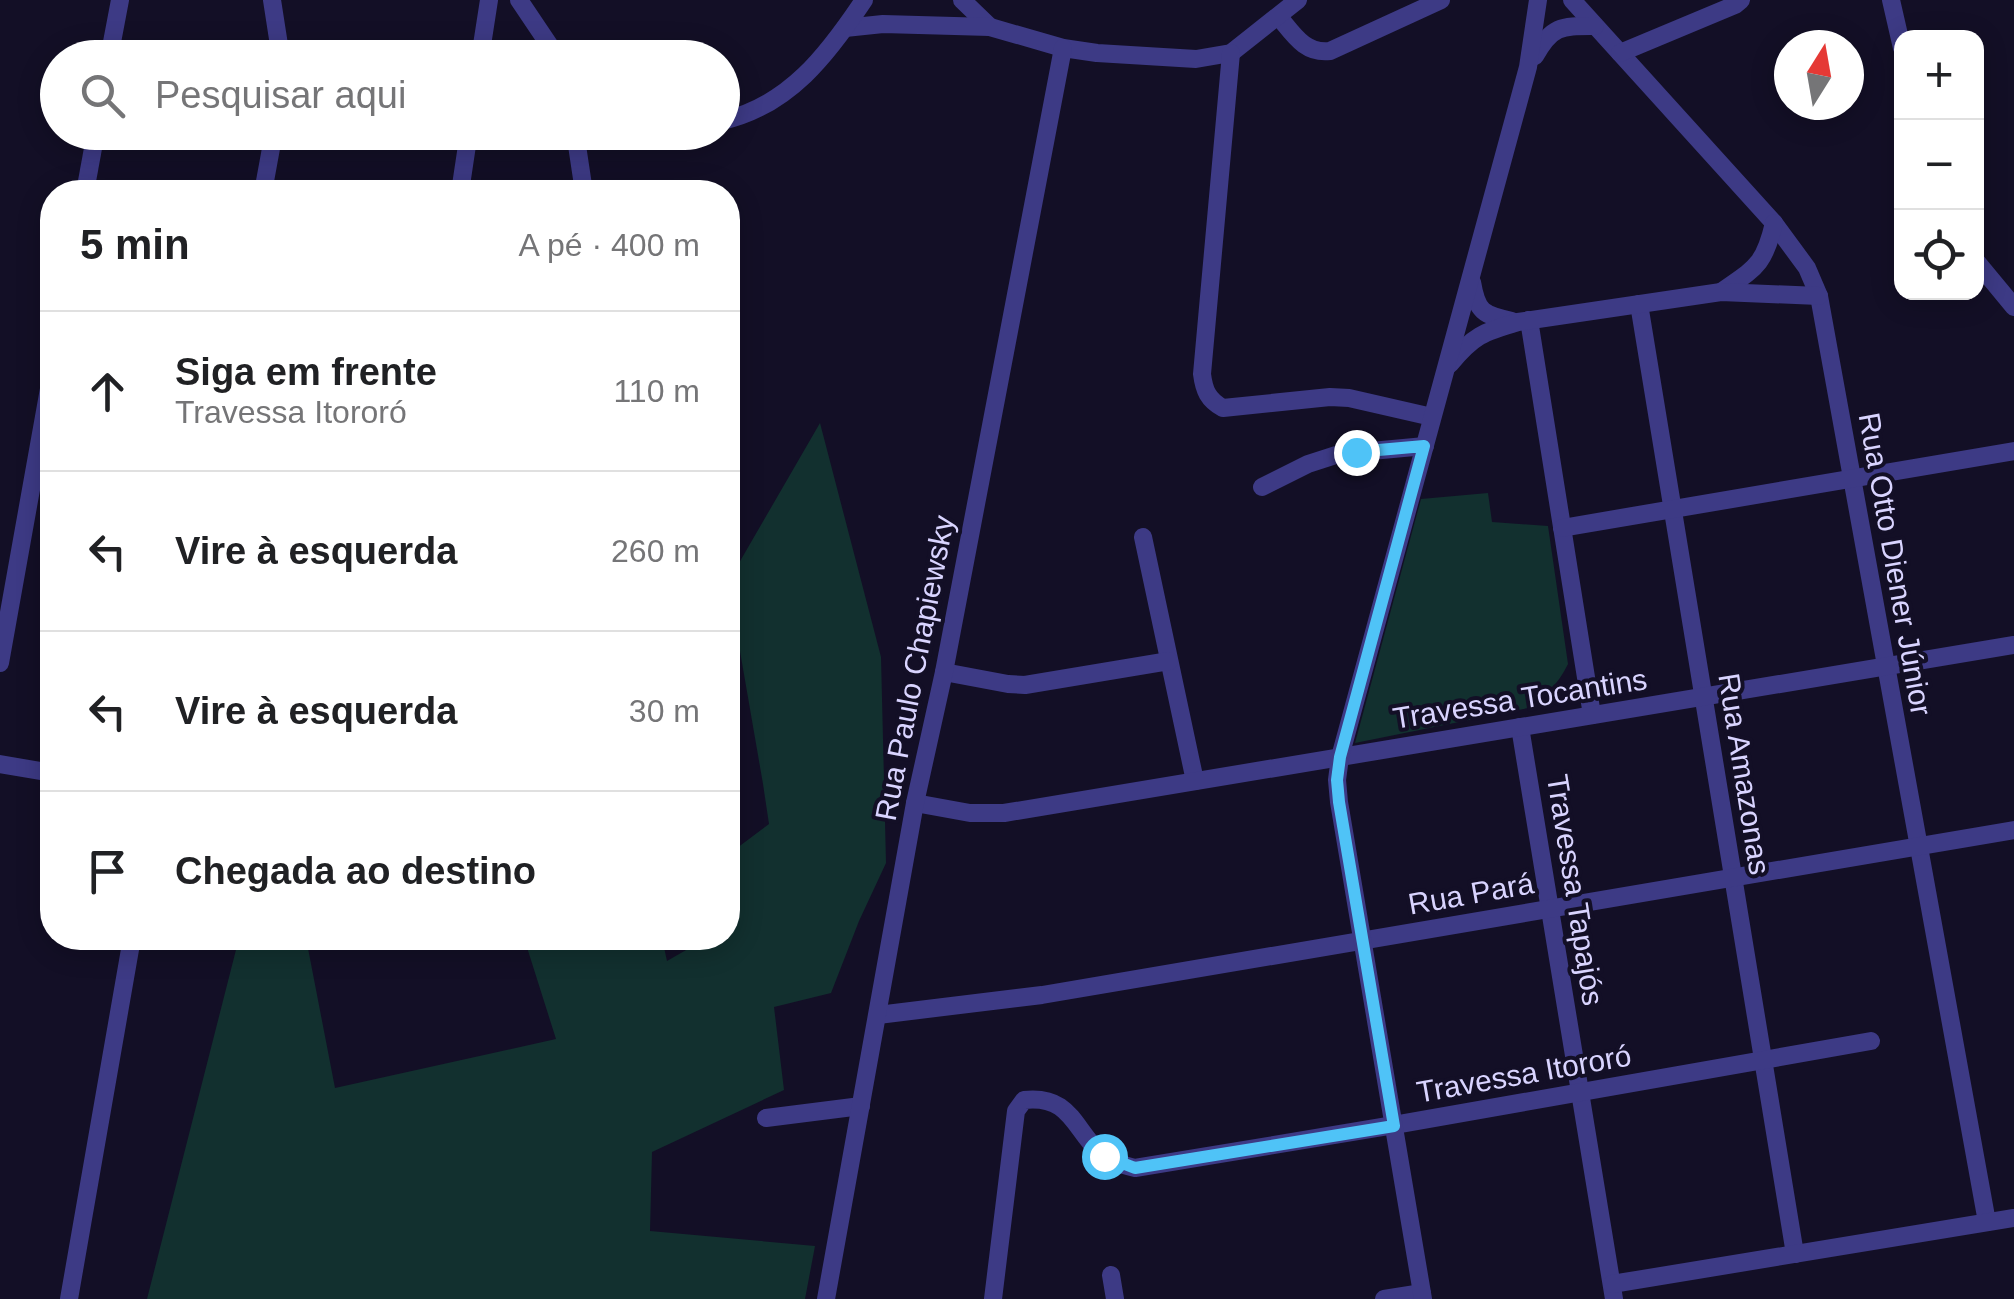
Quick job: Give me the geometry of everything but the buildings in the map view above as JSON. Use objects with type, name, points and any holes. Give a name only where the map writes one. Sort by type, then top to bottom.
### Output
[{"type":"street","points":[[112,40],[120,0]]},
{"type":"street","points":[[272,0],[279,40]]},
{"type":"street","points":[[483,40],[489,0]]},
{"type":"street","points":[[519,0],[546,40]]},
{"type":"street","points":[[740,117],[775,100],[807,75],[864,0]]},
{"type":"street","points":[[962,0],[990,28]]},
{"type":"street","points":[[845,28],[883,24],[990,28],[1063,48],[1140,58],[1196,59],[1232,53],[1298,0]]},
{"type":"street","points":[[1279,18],[1305,47],[1330,51],[1441,0]]},
{"type":"street","points":[[1384,1299],[1422,1296],[1337,780],[1340,757],[1528,67],[1538,0]]},
{"type":"street","name":"Rua Otto Diener Júnior","points":[[1572,0],[1774,223],[1807,268],[1819,296],[1987,1222]]},
{"type":"street","points":[[1620,54],[1741,0]]},
{"type":"street","points":[[1891,0],[1898,30]]},
{"type":"street","points":[[1528,67],[1547,35],[1559,28],[1595,26]]},
{"type":"street","name":"Rua Paulo Chapiewsky","points":[[826,1299],[916,803],[1063,48]]},
{"type":"street","points":[[1232,53],[1202,374],[1204,388],[1212,402],[1223,408],[1330,397],[1432,416]]},
{"type":"street","points":[[87,180],[93,150]]},
{"type":"street","points":[[265,180],[271,150]]},
{"type":"street","points":[[462,180],[466,150]]},
{"type":"street","points":[[578,150],[582,180]]},
{"type":"street","points":[[1721,292],[1760,261],[1768,248],[1774,223]]},
{"type":"street","points":[[1984,271],[2014,308]]},
{"type":"street","points":[[1471,276],[1475,303],[1483,312],[1523,321]]},
{"type":"street","points":[[1446,368],[1468,343],[1486,331],[1523,321],[1721,292],[1819,296]]},
{"type":"street","name":"Rua Amazonas","points":[[1639,304],[1795,1254]]},
{"type":"street","points":[[1523,321],[1592,715]]},
{"type":"street","points":[[0,663],[40,439]]},
{"type":"street","points":[[1262,487],[1308,464],[1339,454],[1424,446]]},
{"type":"street","points":[[1562,528],[2014,451]]},
{"type":"street","points":[[1143,537],[1195,781]]},
{"type":"street","name":"Travessa Tocantins","points":[[916,803],[1004,813],[2014,645]]},
{"type":"street","points":[[944,672],[1025,685],[1170,661]]},
{"type":"street","name":"Travessa Tapajós","points":[[1520,727],[1613,1292]]},
{"type":"street","points":[[0,764],[40,771]]},
{"type":"street","name":"Rua Pará","points":[[878,1014],[1042,995],[2014,830]]},
{"type":"street","points":[[69,1299],[130,950]]},
{"type":"street","name":"Travessa Itororó","points":[[993,1299],[1016,1110],[1024,1100],[1056,1104],[1077,1121],[1104,1156],[1135,1168],[1871,1040]]},
{"type":"street","points":[[766,1118],[861,1106]]},
{"type":"street","points":[[1613,1292],[1795,1254],[2014,1218]]},
{"type":"street","points":[[1111,1275],[1115,1299]]},
{"type":"green space","points":[[820,423],[881,657],[886,863],[831,993],[774,1007],[784,1090],[652,1152],[650,1231],[815,1246],[805,1299],[147,1299],[236,950],[308,950],[335,1088],[556,1039],[528,950],[665,950],[667,961],[686,950],[740,950],[740,846],[769,824],[740,651],[740,561]]},
{"type":"green space","points":[[1488,493],[1492,522],[1548,526],[1568,664],[1551,689],[1528,708],[1355,743],[1421,499]]},
{"type":"route","points":[[1104,1156],[1135,1168],[1394,1126],[1337,780],[1424,446],[1356,452]]}]
